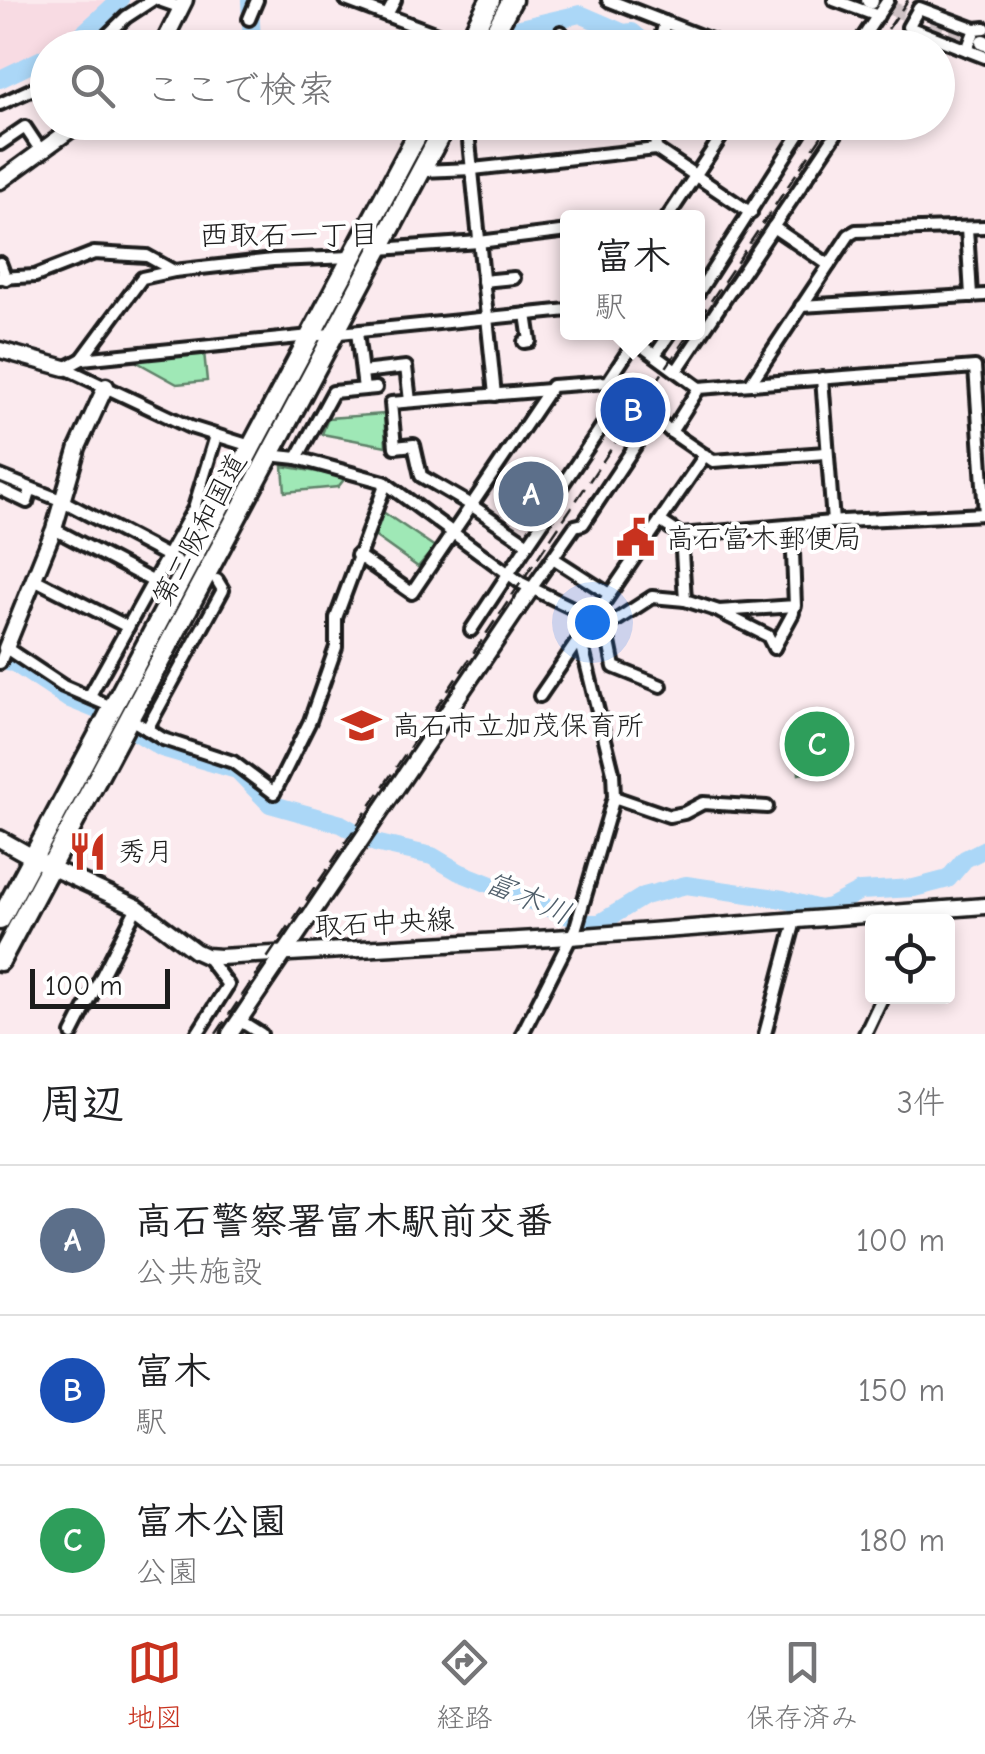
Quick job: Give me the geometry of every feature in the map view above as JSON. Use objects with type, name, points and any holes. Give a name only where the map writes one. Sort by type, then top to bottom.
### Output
[{"type":"highway","points":[[474,30],[490,0]]},
{"type":"highway","points":[[496,30],[512,0]]},
{"type":"highway","name":"第二阪和国道","points":[[262,451],[312,335],[414,140]]},
{"type":"highway","name":"第二阪和国道","points":[[0,961],[42,862],[262,451],[334,334],[438,140]]},
{"type":"highway","name":"第二阪和国道","points":[[0,920],[42,862]]},
{"type":"main road","points":[[0,840],[42,862]]},
{"type":"street","points":[[113,30],[155,0],[184,4],[170,30]]},
{"type":"street","points":[[249,19],[257,0]]},
{"type":"street","points":[[346,0],[425,30]]},
{"type":"street","points":[[387,15],[396,0]]},
{"type":"street","points":[[608,0],[685,30]]},
{"type":"street","points":[[834,0],[878,16]]},
{"type":"street","points":[[868,30],[888,0]]},
{"type":"street","points":[[913,30],[908,28],[920,8],[983,40]]},
{"type":"street","points":[[663,30],[665,22]]},
{"type":"street","points":[[967,50],[983,40]]},
{"type":"street","points":[[967,50],[983,40]]},
{"type":"street","points":[[955,46],[967,50]]},
{"type":"street","points":[[0,104],[30,90]]},
{"type":"street","points":[[0,144],[25,127],[30,134]]},
{"type":"street","points":[[34,140],[41,151]]},
{"type":"street","points":[[0,181],[56,140]]},
{"type":"street","points":[[469,140],[495,395]]},
{"type":"street","points":[[655,140],[656,149]]},
{"type":"street","points":[[672,210],[720,140]]},
{"type":"street","points":[[705,282],[796,140]]},
{"type":"street","points":[[705,328],[832,140]]},
{"type":"street","points":[[422,170],[473,169],[656,149],[751,213]]},
{"type":"street","points":[[773,227],[830,265]]},
{"type":"street","points":[[750,384],[849,234],[985,227]]},
{"type":"street","points":[[966,228],[971,296]]},
{"type":"street","points":[[380,249],[560,232]]},
{"type":"street","points":[[0,263],[3,278],[34,276],[94,253],[146,256],[174,271]]},
{"type":"street","points":[[82,360],[142,278],[273,260],[352,257]]},
{"type":"street","points":[[484,281],[514,278]]},
{"type":"street","points":[[801,306],[985,295]]},
{"type":"street","points":[[64,368],[82,360],[560,311]]},
{"type":"street","points":[[526,314],[530,341]]},
{"type":"street","points":[[297,458],[333,392],[370,389],[362,372],[357,332]]},
{"type":"street","points":[[656,356],[666,340]]},
{"type":"street","points":[[677,370],[697,340]]},
{"type":"street","points":[[608,382],[635,341],[699,388],[975,367],[985,514],[681,535],[660,521]]},
{"type":"street","points":[[0,350],[64,368],[216,436],[386,483],[531,589],[606,627],[614,667],[660,686]]},
{"type":"street","points":[[362,372],[406,368],[410,401]]},
{"type":"street","points":[[822,378],[832,522]]},
{"type":"street","points":[[358,555],[412,592],[552,386],[608,382],[618,388],[619,401],[472,630]]},
{"type":"street","points":[[106,386],[72,462],[54,529],[3,656],[122,713],[163,739],[233,762],[274,793],[310,722],[336,647],[336,618],[386,483]]},
{"type":"street","points":[[671,432],[699,388]]},
{"type":"street","points":[[528,544],[471,504],[421,476],[414,445],[395,447],[391,402],[549,390]]},
{"type":"street","points":[[230,1034],[531,589],[575,526],[583,524],[647,428],[661,423],[713,461],[826,453]]},
{"type":"street","points":[[90,697],[154,582],[172,558],[194,508],[216,436]]},
{"type":"street","points":[[540,696],[705,455]]},
{"type":"street","points":[[0,476],[63,501],[172,558]]},
{"type":"street","points":[[0,489],[27,502],[32,489]]},
{"type":"street","points":[[720,611],[794,606],[792,526]]},
{"type":"street","points":[[54,529],[154,582]]},
{"type":"street","points":[[681,535],[684,600]]},
{"type":"street","points":[[553,558],[609,594]]},
{"type":"street","points":[[34,579],[128,627]]},
{"type":"street","points":[[147,728],[224,590],[217,580]]},
{"type":"street","points":[[606,627],[652,598],[684,600],[720,611],[768,636],[774,648],[794,613]]},
{"type":"street","points":[[522,1034],[579,918],[614,796],[613,772],[580,638]]},
{"type":"street","points":[[614,796],[669,816],[703,803],[767,806]]},
{"type":"street","points":[[42,862],[137,907],[206,956],[228,985],[196,1034]]},
{"type":"street","name":"取石中央線","points":[[930,914],[985,906]]},
{"type":"street","points":[[72,1034],[137,907]]},
{"type":"street","name":"取石中央線","points":[[206,956],[865,919]]},
{"type":"street","points":[[766,1034],[794,921]]},
{"type":"street","points":[[866,1034],[879,1004]]},
{"type":"street","points":[[239,1020],[260,1034]]},
{"type":"shaded area","points":[[0,0],[118,0],[86,30],[30,30],[30,63],[0,78]]},
{"type":"green space","points":[[204,352],[207,381],[177,384],[137,362],[139,358]]},
{"type":"green space","points":[[384,414],[386,446],[322,434],[328,418]]},
{"type":"green space","points":[[283,466],[346,477],[338,487],[285,492]]},
{"type":"green space","points":[[383,512],[435,547],[418,567],[373,535]]},
{"type":"green space","points":[[834,717],[839,766],[799,774],[796,722]]},
{"type":"waterway","points":[[87,30],[120,0]]},
{"type":"waterway","points":[[250,0],[251,30]]},
{"type":"waterway","points":[[517,30],[580,14],[617,30]]},
{"type":"waterway","points":[[0,79],[30,65]]},
{"type":"waterway","points":[[0,661],[14,663],[67,698],[97,710]]},
{"type":"waterway","name":"富木川","points":[[138,733],[162,748],[237,770],[270,804],[341,824],[375,843],[432,856],[459,872],[586,923],[600,923],[644,896],[686,885],[783,899],[819,909],[830,907],[860,891],[914,888],[948,879],[965,859],[985,849]]},
{"type":"tunnel","points":[[871,1],[950,30]]},
{"type":"tunnel","points":[[955,32],[982,42]]},
{"type":"railway","points":[[887,30],[908,0]]},
{"type":"railway","points":[[705,310],[819,140]]},
{"type":"railway","points":[[216,1034],[685,340]]},
{"type":"place","name":"富木","points":[[633,410]]},
{"type":"place","name":"高石警察署富木駅前交番","points":[[531,494]]},
{"type":"place","name":"高石富木郵便局","points":[[636,538]]},
{"type":"place","name":"高石市立加茂保育所","points":[[362,725]]},
{"type":"place","name":"富木公園","points":[[817,744]]},
{"type":"place","name":"秀月","points":[[88,851]]},
{"type":"district","name":"西取石一丁目","points":[[289,235]]}]
